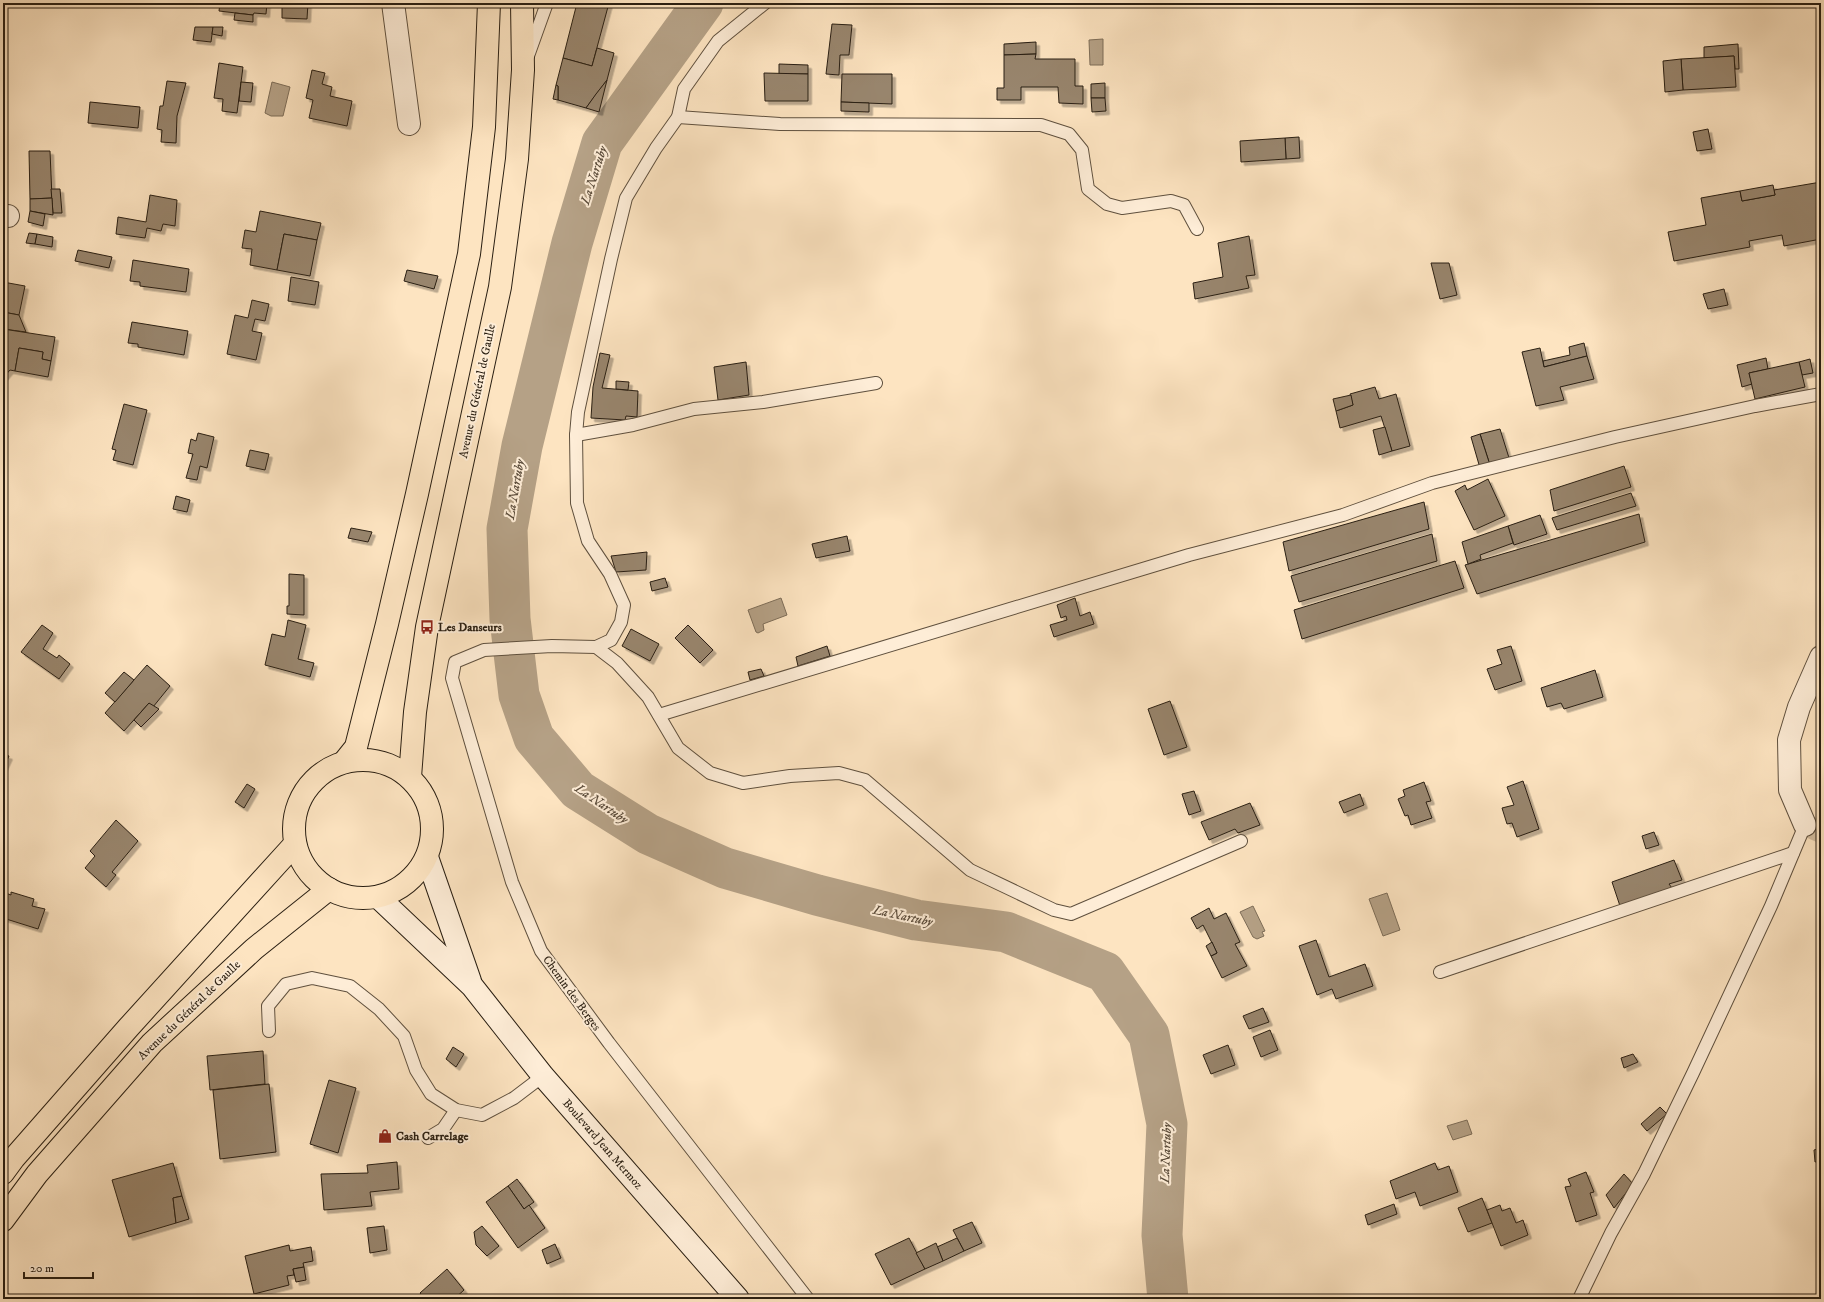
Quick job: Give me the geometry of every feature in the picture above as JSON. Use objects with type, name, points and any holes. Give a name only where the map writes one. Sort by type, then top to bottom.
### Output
[{"type":"main road","points":[[393,3],[409,124]]},
{"type":"main road","points":[[344,762],[356,747],[387,624],[469,254],[484,127],[489,3]]},
{"type":"main road","name":"Avenue du Général de Gaulle","points":[[410,777],[415,712],[427,627],[500,287],[517,159],[523,70],[522,3]]},
{"type":"main road","points":[[1805,825],[1790,790],[1789,740],[1799,707],[1821,657]]},
{"type":"main road","points":[[367,759],[390,764],[410,777],[424,794],[431,814],[433,836],[427,857],[415,875],[398,889],[378,897],[362,898],[345,896],[329,889],[314,878],[302,862],[295,844],[294,823],[298,803],[309,785],[324,770],[344,762],[367,759]]},
{"type":"main road","points":[[3,1173],[14,1158],[128,1028],[295,844]]},
{"type":"main road","name":"Boulevard Jean Mermoz","points":[[427,857],[472,986]]},
{"type":"main road","name":"Avenue du Général de Gaulle","points":[[3,1220],[37,1174],[152,1043],[254,949],[329,889]]},
{"type":"main road","name":"Boulevard Jean Mermoz","points":[[378,897],[472,986],[543,1076],[738,1299]]},
{"type":"lane","points":[[523,70],[547,3]]},
{"type":"lane","points":[[765,3],[718,41],[684,89],[678,117],[656,148],[626,198],[578,412],[576,435],[577,502],[588,541],[610,574],[624,605],[621,622],[611,640],[596,647],[617,663],[648,697],[678,748],[710,773],[743,783],[790,776],[839,773],[865,780],[970,870],[1054,910],[1070,914],[1241,841]]},
{"type":"lane","points":[[678,117],[780,124],[1041,125],[1069,134],[1082,150],[1088,189],[1107,204],[1122,208],[1171,201],[1184,205],[1197,230]]},
{"type":"lane","points":[[576,435],[633,425],[694,409],[762,402],[876,383]]},
{"type":"lane","points":[[659,715],[1189,555],[1343,515],[1432,483],[1615,437],[1821,394]]},
{"type":"lane","name":"Chemin des Berges","points":[[596,647],[552,646],[484,650],[455,662],[452,678],[512,882],[541,951],[608,1043],[808,1299]]},
{"type":"lane","points":[[1579,1299],[1607,1240],[1644,1174],[1693,1073],[1771,906],[1805,825]]},
{"type":"lane","points":[[1440,972],[1793,853]]},
{"type":"lane","points":[[269,1030],[268,1006],[286,984],[312,978],[350,986],[379,1009],[404,1036],[416,1070],[431,1094],[456,1110],[482,1114],[514,1098],[543,1076]]},
{"type":"lane","points":[[428,1138],[443,1129],[456,1110]]},
{"type":"shaded area","points":[[1103,39],[1103,65],[1090,65],[1089,40]]},
{"type":"shaded area","points":[[272,82],[290,87],[283,116],[271,116],[265,113]]},
{"type":"shaded area","points":[[781,598],[787,615],[763,624],[764,630],[758,633],[756,632],[748,610]]},
{"type":"shaded area","points":[[1387,893],[1400,930],[1383,936],[1369,899]]},
{"type":"shaded area","points":[[1253,906],[1265,931],[1262,932],[1264,936],[1257,939],[1253,937],[1240,912]]},
{"type":"shaded area","points":[[1467,1120],[1472,1134],[1453,1140],[1447,1126]]},
{"type":"building","points":[[220,3],[267,3],[266,14],[254,13],[253,15],[219,11]]},
{"type":"building","points":[[282,3],[308,3],[307,19],[282,18]]},
{"type":"building","points":[[577,3],[609,3],[592,66],[563,58]]},
{"type":"building","points":[[235,13],[253,15],[253,22],[234,20]]},
{"type":"building","points":[[832,24],[852,25],[849,55],[840,55],[839,75],[826,74]]},
{"type":"building","points":[[195,27],[213,27],[211,42],[193,40]]},
{"type":"building","points":[[213,27],[223,27],[222,36],[212,34]]},
{"type":"building","points":[[1036,42],[1036,54],[1004,55],[1004,44]]},
{"type":"building","points":[[1738,44],[1739,69],[1735,69],[1734,56],[1704,58],[1704,47]]},
{"type":"building","points":[[597,48],[614,53],[607,80],[586,108],[558,100],[558,86],[556,85],[563,58],[592,66]]},
{"type":"building","points":[[1036,54],[1035,59],[1075,59],[1075,86],[1083,86],[1083,104],[1059,103],[1058,87],[1021,87],[1021,100],[997,100],[997,88],[1004,88],[1004,55]]},
{"type":"building","points":[[1734,56],[1736,87],[1683,90],[1681,59]]},
{"type":"building","points":[[1681,59],[1683,90],[1665,92],[1663,61]]},
{"type":"building","points":[[219,63],[243,67],[237,113],[222,111],[223,99],[214,98]]},
{"type":"building","points":[[779,64],[808,65],[808,74],[779,74]]},
{"type":"building","points":[[312,70],[325,73],[322,84],[332,87],[330,96],[352,101],[347,126],[309,118],[313,100],[306,98]]},
{"type":"building","points":[[764,73],[808,74],[808,101],[765,101]]},
{"type":"building","points":[[842,74],[892,74],[892,104],[841,102]]},
{"type":"building","points":[[607,80],[599,112],[586,108],[596,94]]},
{"type":"building","points":[[167,81],[186,83],[177,116],[176,143],[161,142],[162,130],[157,129],[160,106],[163,106]]},
{"type":"building","points":[[241,82],[253,83],[251,102],[239,101]]},
{"type":"building","points":[[1105,83],[1105,98],[1091,98],[1091,84]]},
{"type":"building","points":[[556,85],[558,86],[558,100],[553,99]]},
{"type":"building","points":[[1091,98],[1105,98],[1106,111],[1092,112]]},
{"type":"building","points":[[90,102],[140,107],[138,128],[88,123]]},
{"type":"building","points":[[841,102],[869,103],[869,112],[841,111]]},
{"type":"building","points":[[1708,129],[1712,149],[1697,151],[1693,132]]},
{"type":"building","points":[[1299,137],[1300,158],[1286,159],[1285,138]]},
{"type":"building","points":[[1285,138],[1286,159],[1241,162],[1240,141]]},
{"type":"building","points":[[29,151],[50,151],[52,198],[30,199]]},
{"type":"building","points":[[1821,182],[1821,239],[1784,246],[1782,235],[1749,241],[1750,247],[1674,261],[1668,232],[1706,225],[1701,198],[1740,191],[1742,201],[1775,195],[1774,190]]},
{"type":"building","points":[[1773,185],[1775,195],[1742,201],[1740,191]]},
{"type":"building","points":[[51,189],[60,189],[62,213],[53,213]]},
{"type":"building","points":[[150,195],[177,200],[175,226],[163,224],[161,231],[147,228],[145,238],[116,234],[118,217],[146,222]]},
{"type":"building","points":[[52,198],[53,215],[30,211],[30,199]]},
{"type":"building","points":[[30,211],[45,214],[43,226],[28,222]]},
{"type":"building","points":[[260,211],[321,223],[317,240],[284,234],[277,270],[250,265],[252,249],[242,248],[245,230],[256,232]]},
{"type":"building","points":[[29,233],[37,234],[35,244],[26,243]]},
{"type":"building","points":[[37,234],[53,237],[52,247],[35,244]]},
{"type":"building","points":[[284,234],[317,240],[310,276],[277,270]]},
{"type":"building","points":[[1249,236],[1255,275],[1246,276],[1249,288],[1195,299],[1193,283],[1223,277],[1218,243]]},
{"type":"building","points":[[78,250],[112,257],[109,268],[75,261]]},
{"type":"building","points":[[133,260],[189,269],[186,292],[140,286],[140,282],[130,281]]},
{"type":"building","points":[[1431,263],[1449,263],[1457,295],[1440,299]]},
{"type":"building","points":[[407,270],[438,276],[434,289],[404,281]]},
{"type":"building","points":[[291,277],[319,282],[315,305],[288,301]]},
{"type":"building","points":[[3,282],[25,286],[19,315],[3,312]]},
{"type":"building","points":[[1724,289],[1728,305],[1708,309],[1703,294]]},
{"type":"building","points":[[252,300],[269,304],[265,321],[255,319],[252,331],[262,333],[256,360],[227,354],[235,315],[248,318]]},
{"type":"building","points":[[3,312],[19,315],[26,332],[3,329]]},
{"type":"building","points":[[132,322],[188,331],[184,355],[138,347],[138,344],[128,343]]},
{"type":"building","points":[[3,329],[55,337],[51,361],[42,359],[43,352],[19,348],[15,371],[10,370],[3,378]]},
{"type":"building","points":[[1584,343],[1587,356],[1544,367],[1543,361],[1570,355],[1569,347]]},
{"type":"building","points":[[19,348],[43,352],[42,359],[51,361],[48,377],[15,371]]},
{"type":"building","points":[[1540,348],[1544,367],[1587,356],[1594,379],[1560,387],[1564,400],[1536,406],[1522,352]]},
{"type":"building","points":[[600,353],[610,355],[602,388],[638,391],[637,417],[626,416],[625,420],[591,418],[593,387]]},
{"type":"building","points":[[1766,358],[1768,369],[1749,373],[1752,384],[1742,387],[1737,365]]},
{"type":"building","points":[[1810,359],[1813,373],[1802,375],[1799,362]]},
{"type":"building","points":[[746,362],[749,395],[718,400],[714,367]]},
{"type":"building","points":[[1799,362],[1805,387],[1755,399],[1749,373]]},
{"type":"building","points":[[616,381],[629,382],[628,390],[616,389]]},
{"type":"building","points":[[1375,387],[1379,399],[1396,394],[1410,446],[1392,451],[1381,416],[1340,428],[1336,411],[1353,405],[1350,394]]},
{"type":"building","points":[[1351,395],[1353,405],[1336,411],[1333,399]]},
{"type":"building","points":[[124,404],[147,410],[133,465],[113,460],[116,450],[112,449]]},
{"type":"building","points":[[1385,427],[1392,451],[1379,455],[1373,430]]},
{"type":"building","points":[[1500,429],[1510,461],[1490,465],[1480,434]]},
{"type":"building","points":[[198,433],[214,437],[207,468],[200,466],[197,480],[186,478],[193,454],[188,453],[191,439],[196,441]]},
{"type":"building","points":[[1480,434],[1490,465],[1480,468],[1471,437]]},
{"type":"building","points":[[250,450],[269,454],[265,470],[246,466]]},
{"type":"building","points":[[1624,466],[1631,487],[1554,511],[1550,490]]},
{"type":"building","points":[[1488,479],[1505,516],[1474,530],[1455,491],[1465,485],[1467,490]]},
{"type":"building","points":[[1631,493],[1636,506],[1557,530],[1552,518]]},
{"type":"building","points":[[176,496],[190,500],[187,512],[173,509]]},
{"type":"building","points":[[1424,502],[1429,529],[1289,571],[1283,542]]},
{"type":"building","points":[[1639,514],[1645,542],[1477,594],[1465,565]]},
{"type":"building","points":[[1540,515],[1547,534],[1514,545],[1508,526]]},
{"type":"building","points":[[1508,526],[1513,543],[1480,555],[1481,559],[1468,564],[1462,542]]},
{"type":"building","points":[[351,528],[372,532],[368,542],[348,538]]},
{"type":"building","points":[[1432,534],[1437,561],[1299,602],[1291,576]]},
{"type":"building","points":[[847,536],[850,551],[816,558],[812,544]]},
{"type":"building","points":[[647,552],[646,570],[616,572],[611,556]]},
{"type":"building","points":[[1455,561],[1464,588],[1302,639],[1294,610]]},
{"type":"building","points":[[289,574],[304,575],[304,615],[287,614],[287,606],[289,606]]},
{"type":"building","points":[[665,578],[668,587],[652,591],[650,582]]},
{"type":"building","points":[[1075,598],[1080,616],[1090,612],[1094,624],[1054,637],[1050,625],[1067,620],[1066,616],[1061,618],[1057,605]]},
{"type":"building","points":[[288,620],[306,625],[298,659],[314,663],[310,677],[265,665],[272,634],[285,637]]},
{"type":"building","points":[[42,625],[53,633],[43,649],[57,658],[59,655],[70,664],[59,679],[21,652]]},
{"type":"building","points":[[688,625],[713,650],[700,663],[675,638]]},
{"type":"building","points":[[631,629],[659,644],[650,661],[622,646]]},
{"type":"building","points":[[827,646],[830,656],[798,666],[796,657]]},
{"type":"building","points":[[1511,646],[1522,681],[1495,690],[1487,669],[1502,664],[1497,650]]},
{"type":"building","points":[[147,665],[170,686],[153,707],[149,703],[124,731],[105,713]]},
{"type":"building","points":[[761,669],[764,676],[750,680],[748,672]]},
{"type":"building","points":[[1595,670],[1603,697],[1564,709],[1561,703],[1547,707],[1541,688]]},
{"type":"building","points":[[124,672],[134,680],[115,702],[105,693]]},
{"type":"building","points":[[1170,701],[1187,747],[1164,755],[1148,709]]},
{"type":"building","points":[[149,703],[159,709],[141,727],[134,720]]},
{"type":"building","points":[[3,754],[9,756],[3,769]]},
{"type":"building","points":[[1523,781],[1539,829],[1517,837],[1512,823],[1507,824],[1502,808],[1514,805],[1507,787]]},
{"type":"building","points":[[1424,782],[1431,801],[1426,802],[1432,818],[1411,825],[1408,815],[1405,816],[1398,799],[1405,796],[1403,790]]},
{"type":"building","points":[[247,784],[255,789],[244,808],[235,802]]},
{"type":"building","points":[[1194,791],[1201,811],[1189,815],[1182,794]]},
{"type":"building","points":[[1360,794],[1364,805],[1344,813],[1339,802]]},
{"type":"building","points":[[1250,803],[1260,825],[1238,833],[1235,829],[1209,840],[1201,822]]},
{"type":"building","points":[[116,820],[138,841],[112,872],[116,875],[106,887],[85,868],[95,856],[90,851]]},
{"type":"building","points":[[1654,832],[1659,845],[1646,849],[1642,836]]},
{"type":"building","points":[[1674,860],[1682,880],[1669,884],[1672,888],[1620,906],[1612,882]]},
{"type":"building","points":[[3,892],[11,895],[11,892],[34,899],[32,906],[45,909],[38,929],[3,918]]},
{"type":"building","points":[[1209,908],[1214,919],[1226,913],[1240,942],[1235,944],[1247,966],[1222,978],[1211,956],[1217,953],[1203,925],[1197,929],[1191,918]]},
{"type":"building","points":[[1316,940],[1329,977],[1365,964],[1373,986],[1336,999],[1332,989],[1317,995],[1299,946]]},
{"type":"building","points":[[1212,942],[1217,953],[1211,956],[1206,946]]},
{"type":"building","points":[[1263,1008],[1269,1022],[1249,1029],[1243,1016]]},
{"type":"building","points":[[1270,1030],[1278,1050],[1261,1057],[1253,1037]]},
{"type":"building","points":[[1228,1045],[1235,1065],[1211,1074],[1203,1055]]},
{"type":"building","points":[[453,1047],[464,1054],[456,1067],[446,1059]]},
{"type":"building","points":[[263,1051],[265,1084],[210,1090],[207,1056]]},
{"type":"building","points":[[1633,1054],[1638,1062],[1624,1068],[1621,1058]]},
{"type":"building","points":[[329,1080],[356,1088],[338,1153],[310,1144]]},
{"type":"building","points":[[269,1084],[276,1152],[220,1159],[213,1090]]},
{"type":"building","points":[[1660,1107],[1667,1114],[1647,1131],[1641,1124]]},
{"type":"building","points":[[1821,1148],[1821,1161],[1815,1162],[1814,1150]]},
{"type":"building","points":[[397,1162],[399,1189],[370,1192],[372,1206],[324,1210],[321,1174],[368,1173],[367,1165]]},
{"type":"building","points":[[173,1163],[182,1196],[173,1198],[176,1223],[129,1237],[112,1180]]},
{"type":"building","points":[[1435,1163],[1438,1170],[1449,1166],[1458,1192],[1420,1206],[1415,1192],[1396,1199],[1390,1181]]},
{"type":"building","points":[[1586,1172],[1594,1192],[1590,1193],[1597,1215],[1576,1222],[1565,1187],[1571,1186],[1568,1179]]},
{"type":"building","points":[[1624,1174],[1633,1184],[1614,1208],[1606,1195]]},
{"type":"building","points":[[517,1179],[534,1202],[524,1209],[508,1186]]},
{"type":"building","points":[[508,1186],[524,1209],[529,1205],[545,1228],[518,1248],[486,1202]]},
{"type":"building","points":[[182,1196],[189,1219],[176,1223],[173,1198]]},
{"type":"building","points":[[1482,1198],[1492,1223],[1468,1232],[1458,1208]]},
{"type":"building","points":[[1394,1204],[1397,1214],[1368,1225],[1365,1215]]},
{"type":"building","points":[[1500,1205],[1502,1211],[1510,1208],[1516,1223],[1523,1220],[1528,1235],[1501,1246],[1487,1210]]},
{"type":"building","points":[[972,1222],[982,1243],[964,1251],[953,1230]]},
{"type":"building","points":[[384,1226],[387,1250],[370,1253],[367,1228]]},
{"type":"building","points":[[482,1226],[499,1246],[487,1256],[476,1245],[474,1232]]},
{"type":"building","points":[[909,1238],[925,1269],[891,1285],[875,1254]]},
{"type":"building","points":[[957,1238],[964,1251],[943,1261],[937,1247]]},
{"type":"building","points":[[936,1243],[943,1261],[925,1269],[916,1253]]},
{"type":"building","points":[[555,1244],[561,1258],[547,1264],[542,1250]]},
{"type":"building","points":[[289,1245],[290,1251],[311,1247],[313,1261],[303,1263],[304,1267],[293,1269],[294,1275],[287,1276],[289,1285],[254,1294],[245,1256]]},
{"type":"building","points":[[304,1267],[306,1280],[296,1282],[293,1269]]},
{"type":"building","points":[[447,1269],[464,1290],[454,1299],[425,1299],[420,1293]]},
{"type":"waterway","name":"La Nartuby","points":[[703,3],[602,143],[572,243],[522,446],[507,529],[510,619],[519,695],[534,738],[578,790],[648,834],[725,868],[817,895],[916,920],[1006,932],[1105,972],[1149,1035],[1167,1124],[1162,1235],[1168,1299]]},
{"type":"tunnel","points":[[1805,825],[1821,832]]},
{"type":"place","name":"Les Danseurs","points":[[427,627]]},
{"type":"place","name":"Cash Carrelage","points":[[385,1136]]}]
